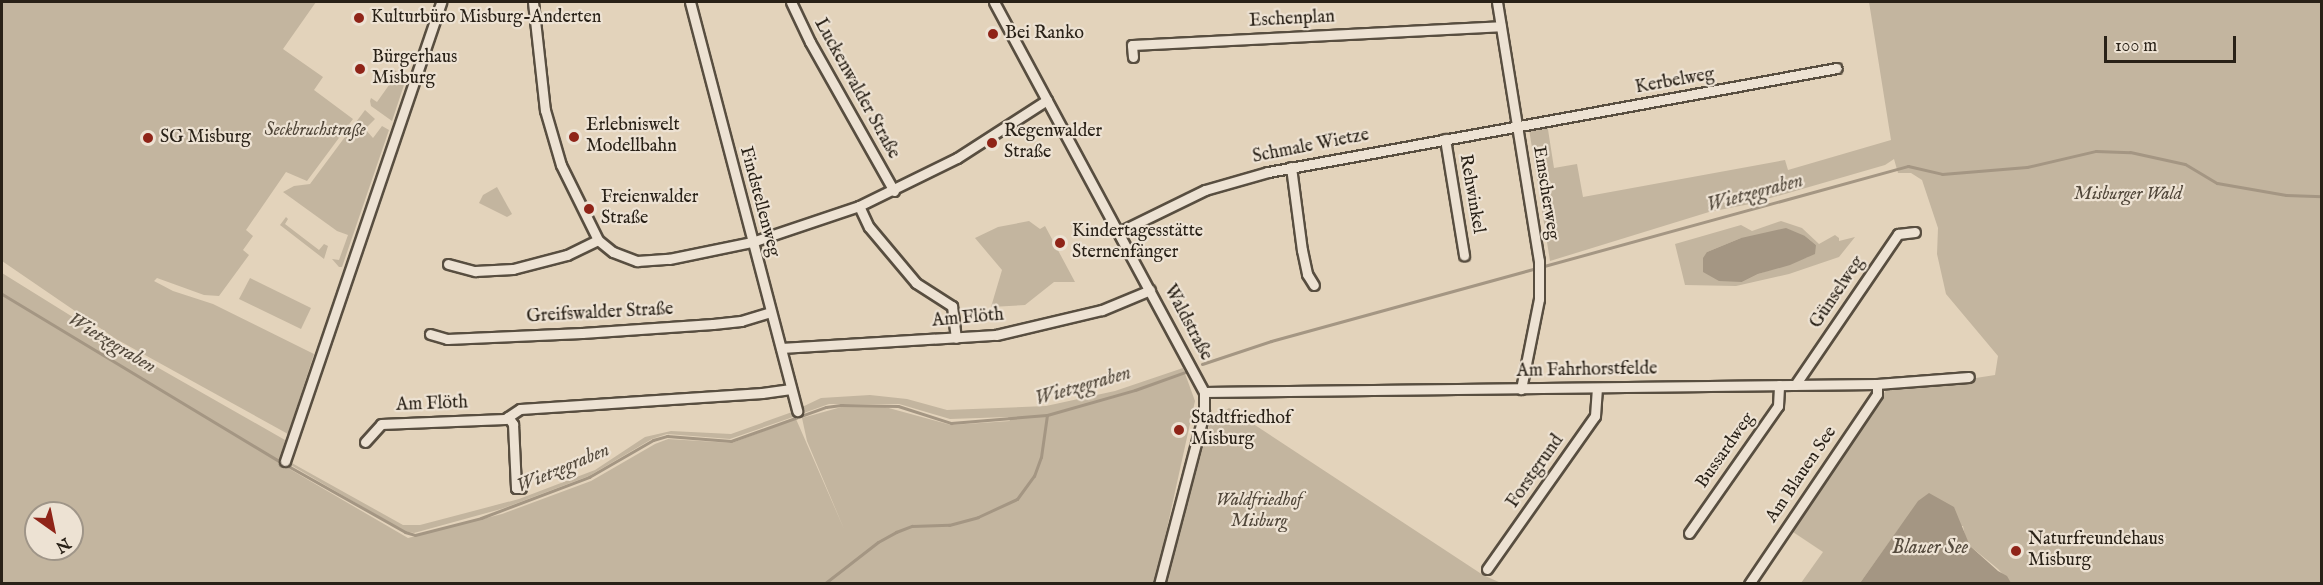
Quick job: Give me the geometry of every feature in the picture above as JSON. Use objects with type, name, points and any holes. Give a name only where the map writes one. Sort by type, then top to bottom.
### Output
[{"type":"street","points":[[285,461],[441,2]]},
{"type":"street","points":[[533,2],[542,87],[552,137],[570,188],[598,240],[613,252],[637,261],[690,255],[752,242],[859,206],[894,191],[957,158],[1047,100]]},
{"type":"street","name":"Findstellenweg","points":[[690,2],[797,411]]},
{"type":"street","name":"Luckenwalder Straße","points":[[791,2],[810,42],[894,191]]},
{"type":"street","name":"Waldstraße","points":[[994,2],[1204,392]]},
{"type":"street","name":"Emscherweg","points":[[1497,2],[1518,124],[1540,276],[1534,328],[1521,389]]},
{"type":"street","name":"Eschenplan","points":[[1132,57],[1132,45],[1501,26]]},
{"type":"street","name":"Kerbelweg","points":[[1518,124],[1679,99],[1837,68]]},
{"type":"street","name":"Schmale Wietze","points":[[1119,232],[1205,190],[1290,167],[1518,124]]},
{"type":"street","name":"Rehwinkel","points":[[1445,139],[1464,255]]},
{"type":"street","points":[[1290,167],[1302,250],[1307,274],[1314,285]]},
{"type":"street","points":[[859,206],[869,227],[916,283],[952,306],[956,338]]},
{"type":"street","name":"Günselweg","points":[[1795,385],[1898,234],[1915,232]]},
{"type":"street","points":[[448,264],[476,271],[513,269],[567,255],[598,240]]},
{"type":"street","name":"Am Flöth","points":[[781,348],[956,338],[1018,331],[1102,310],[1150,290]]},
{"type":"street","name":"Greifswalder Straße","points":[[430,334],[447,339],[582,333],[741,321],[771,312]]},
{"type":"street","name":"Am Fahrhorstfelde","points":[[1204,392],[1877,384],[1969,377]]},
{"type":"street","name":"Am Blauen See","points":[[1749,584],[1877,394],[1877,384]]},
{"type":"street","name":"Bussardweg","points":[[1689,532],[1778,406],[1779,385]]},
{"type":"street","name":"Forstgrund","points":[[1487,570],[1595,416],[1597,388]]},
{"type":"street","name":"Am Flöth","points":[[365,442],[381,424],[505,419],[523,409],[762,393],[791,389]]},
{"type":"street","points":[[1159,584],[1204,413],[1204,392]]},
{"type":"street","points":[[508,417],[513,424],[516,488],[521,488]]},
{"type":"green space","name":"SG Misburg","points":[[2,2],[316,2],[283,49],[323,77],[314,90],[353,119],[307,181],[286,172],[246,230],[253,236],[243,250],[249,255],[219,296],[204,295],[157,278],[154,281],[173,291],[213,304],[314,354],[288,434],[116,339],[2,261]]},
{"type":"green space","name":"Misburger Wald","points":[[1869,2],[2321,2],[2321,583],[2011,583],[1970,546],[1963,526],[1900,527],[1860,583],[1801,583],[1823,552],[1790,530],[1889,386],[1950,382],[1995,375],[1998,356],[1946,294],[1937,254],[1938,228],[1922,180],[1911,173],[1898,173],[1894,159],[1885,165],[1750,204],[1709,212],[1550,261],[1529,129],[1532,125],[1547,123],[1554,168],[1577,164],[1583,197],[1785,160],[1788,170],[1891,140]]},
{"type":"green space","points":[[394,70],[407,76],[392,121],[371,106],[370,101],[371,98],[377,102],[394,78],[388,73]]},
{"type":"green space","points":[[365,110],[375,119],[365,129],[373,138],[382,126],[389,130],[342,267],[339,267],[332,259],[339,260],[348,235],[337,231],[283,192],[294,186],[310,184]]},
{"type":"green space","points":[[497,187],[512,214],[507,217],[479,203],[483,195]]},
{"type":"green space","points":[[286,217],[288,219],[285,224],[319,250],[324,244],[328,246],[324,259],[280,225]]},
{"type":"green space","points":[[1029,221],[1040,229],[1045,226],[1075,282],[1054,282],[1025,305],[991,307],[1002,270],[975,238],[998,227]]},
{"type":"green space","points":[[1781,221],[1802,228],[1819,244],[1835,235],[1839,241],[1855,237],[1839,257],[1789,274],[1736,286],[1685,285],[1675,244],[1741,225],[1752,231]],"holes":[[[1805,236],[1816,245],[1808,257],[1758,274],[1742,282],[1707,252],[1741,238]]]},
{"type":"green space","points":[[2,273],[113,342],[285,440],[281,464],[408,538],[502,514],[591,481],[655,444],[668,439],[732,443],[796,419],[844,529],[807,441],[802,418],[845,406],[885,407],[951,425],[1010,421],[1008,417],[950,419],[899,404],[829,404],[801,414],[800,408],[821,398],[870,395],[907,399],[947,410],[1046,406],[1115,391],[1183,368],[1195,401],[1155,583],[2,583]]},
{"type":"green space","points":[[250,278],[311,308],[301,329],[239,299]]},
{"type":"green space","name":"Waldfriedhof Misburg","points":[[1229,408],[1483,575],[1501,583],[1165,583],[1211,419]]},
{"type":"green space","points":[[795,411],[796,416],[730,439],[667,434],[652,439],[589,476],[501,509],[414,533],[404,531],[289,464],[290,462],[403,525],[420,525],[519,499],[595,470],[645,437],[671,431],[731,434]]},
{"type":"water","points":[[1786,228],[1805,236],[1816,245],[1815,254],[1742,282],[1719,281],[1703,272],[1703,258],[1707,252],[1741,238]]},
{"type":"water","name":"Blauer See","points":[[1929,493],[1954,507],[1970,546],[2007,576],[2011,583],[1860,583],[1918,501]]},
{"type":"waterway","name":"Wietzegraben","points":[[1202,364],[1271,341],[1908,166],[1942,174],[2027,167],[2096,151],[2130,152],[2185,164],[2217,183],[2286,195],[2322,196]]},
{"type":"waterway","name":"Wietzegraben","points":[[2,294],[281,462],[405,532],[415,535],[481,518],[589,477],[653,440],[667,436],[731,441],[826,407],[841,405],[898,406],[951,423],[1047,415],[1135,390],[1185,372]]},
{"type":"waterway","points":[[824,584],[878,542],[896,532],[912,526],[949,525],[978,517],[1017,499],[1034,476],[1041,457],[1047,415]]},
{"type":"place","name":"Kulturbüro Misburg-Anderten","points":[[359,18]]},
{"type":"place","name":"Bei Ranko","points":[[993,34]]},
{"type":"place","name":"Bürgerhaus Misburg","points":[[360,69]]},
{"type":"place","name":"Erlebniswelt Modellbahn","points":[[574,137]]},
{"type":"place","name":"SG Misburg","points":[[148,138]]},
{"type":"place","name":"Regenwalder Straße","points":[[992,143]]},
{"type":"place","name":"Freienwalder Straße","points":[[589,209]]},
{"type":"place","name":"Kindertagesstätte Sternenfänger","points":[[1060,243]]},
{"type":"place","name":"Stadtfriedhof Misburg","points":[[1179,430]]},
{"type":"place","name":"Naturfreundehaus Misburg","points":[[2016,551]]},
{"type":"park label","name":"Seckbruchstraße","points":[[315,131]]}]
